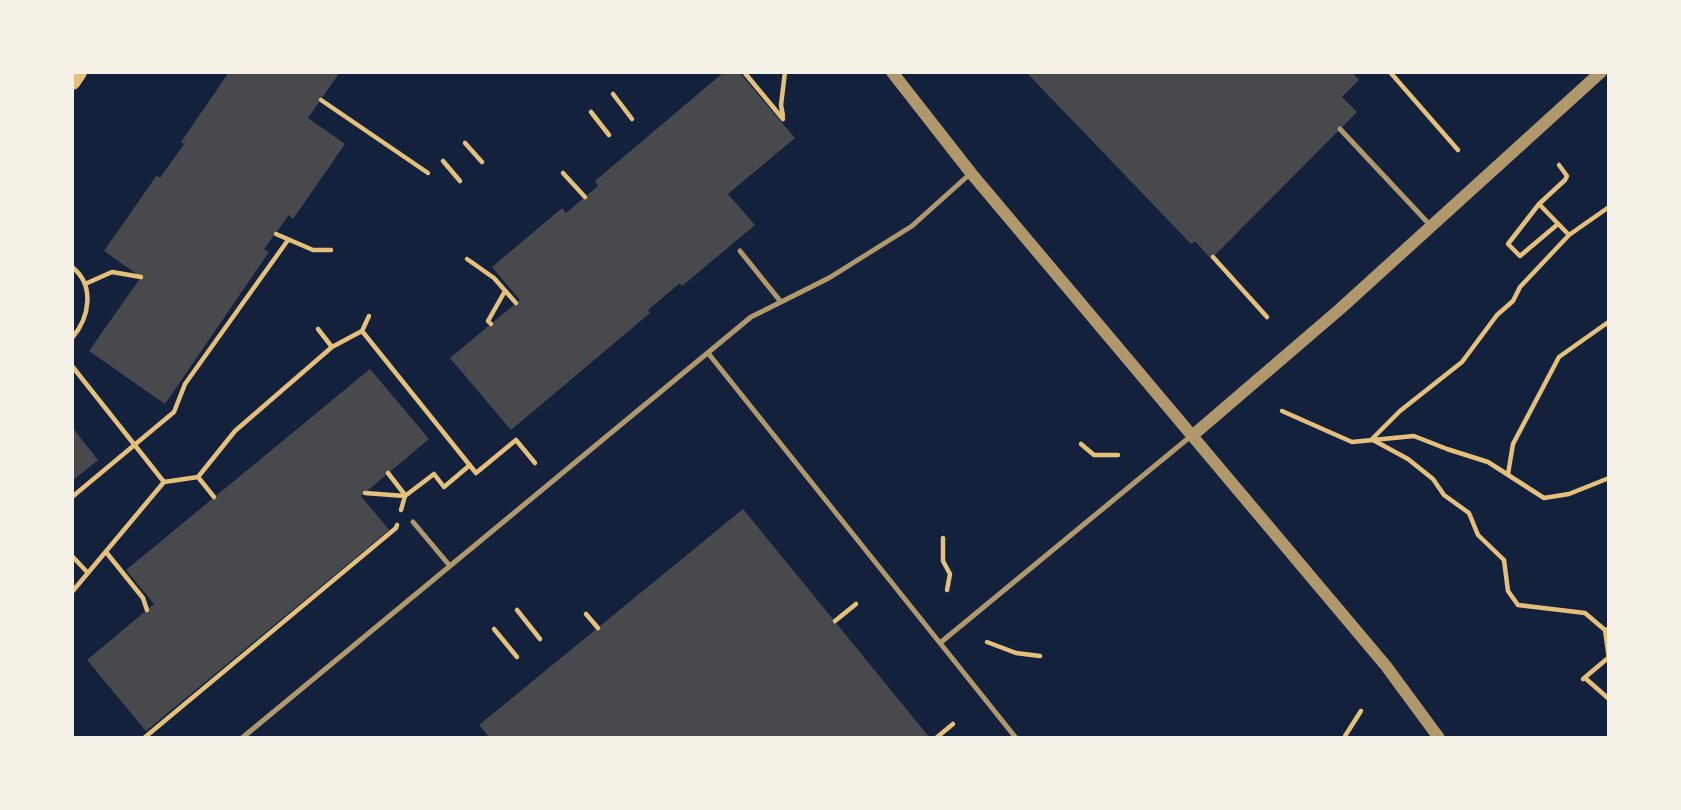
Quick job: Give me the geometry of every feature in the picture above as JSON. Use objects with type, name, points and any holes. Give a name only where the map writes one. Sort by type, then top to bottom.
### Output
[{"type":"main road","points":[[72,81],[78,72]]},
{"type":"street","points":[[891,72],[971,173],[1386,666],[1439,738]]},
{"type":"street","points":[[1192,436],[1340,309],[1601,72]]},
{"type":"lane","points":[[1340,129],[1430,225]]},
{"type":"lane","points":[[242,738],[751,317],[830,278],[912,226],[971,173]]},
{"type":"lane","points":[[740,251],[780,302]]},
{"type":"lane","points":[[708,353],[1016,738]]},
{"type":"lane","points":[[940,643],[1192,436]]},
{"type":"lane","points":[[413,522],[450,566]]},
{"type":"path","points":[[744,72],[782,120],[785,72]]},
{"type":"path","points":[[1391,72],[1458,150]]},
{"type":"path","points":[[612,94],[632,119]]},
{"type":"path","points":[[321,100],[428,173]]},
{"type":"path","points":[[591,113],[609,135]]},
{"type":"path","points":[[465,143],[481,162]]},
{"type":"path","points":[[443,161],[460,181]]},
{"type":"path","points":[[1559,164],[1567,176],[1539,204],[1508,244],[1520,256],[1559,224]]},
{"type":"path","points":[[563,173],[585,197]]},
{"type":"path","points":[[1539,204],[1569,235]]},
{"type":"path","points":[[1372,440],[1400,411],[1462,362],[1497,315],[1513,301],[1520,287],[1569,235],[1609,207]]},
{"type":"path","points":[[276,234],[313,250],[331,250]]},
{"type":"path","points":[[72,497],[174,412],[185,384],[288,240]]},
{"type":"path","points":[[1213,257],[1267,317]]},
{"type":"path","points":[[467,259],[494,278],[516,303]]},
{"type":"path","points":[[72,267],[79,272],[88,296],[86,313],[72,338]]},
{"type":"path","points":[[85,284],[112,272],[141,277]]},
{"type":"path","points":[[491,324],[488,321],[505,291]]},
{"type":"path","points":[[72,592],[164,482],[198,477],[235,431],[332,347],[362,331],[369,316]]},
{"type":"path","points":[[1508,474],[1513,444],[1559,358],[1607,323],[1609,326]]},
{"type":"path","points":[[318,329],[332,347]]},
{"type":"path","points":[[362,331],[476,473],[516,440],[535,463]]},
{"type":"path","points":[[72,366],[164,482]]},
{"type":"path","points":[[1282,411],[1352,442],[1414,436],[1488,462],[1544,498],[1569,494],[1609,478]]},
{"type":"path","points":[[1372,440],[1408,459],[1433,479],[1444,495],[1469,513],[1478,535],[1504,560],[1508,591],[1518,604],[1585,613],[1607,629],[1609,659],[1584,678],[1609,699]]},
{"type":"path","points":[[1081,444],[1094,455],[1118,455]]},
{"type":"path","points":[[144,738],[397,528],[405,496],[434,474],[444,486],[470,465]]},
{"type":"path","points":[[388,473],[405,496]]},
{"type":"path","points":[[198,477],[214,497]]},
{"type":"path","points":[[365,493],[405,496]]},
{"type":"path","points":[[943,538],[943,561],[950,574],[947,590]]},
{"type":"path","points":[[106,552],[144,598],[147,610]]},
{"type":"path","points":[[72,556],[88,573]]},
{"type":"path","points":[[835,621],[856,604]]},
{"type":"path","points":[[517,610],[540,639]]},
{"type":"path","points":[[586,614],[597,628]]},
{"type":"path","points":[[494,629],[517,657]]},
{"type":"path","points":[[987,642],[1016,653],[1040,656]]},
{"type":"path","points":[[1345,736],[1361,711]]},
{"type":"path","points":[[936,738],[953,724]]},
{"type":"building","points":[[229,72],[340,72],[308,118],[345,144],[293,219],[289,215],[264,249],[269,252],[165,404],[89,351],[141,277],[104,251],[157,175],[160,178],[184,144],[181,142]]},
{"type":"building","points":[[724,72],[739,72],[795,138],[728,194],[755,225],[682,286],[680,283],[648,310],[650,313],[511,430],[450,358],[520,300],[492,267],[562,208],[566,213],[598,186],[595,181]]},
{"type":"building","points":[[1026,72],[1352,72],[1359,80],[1342,97],[1357,112],[1211,259],[1195,241],[1191,244]]},
{"type":"building","points":[[370,369],[429,439],[361,496],[389,530],[146,731],[87,660],[154,604],[126,570]]},
{"type":"building","points":[[72,427],[98,460],[72,481]]},
{"type":"building","points":[[743,509],[930,738],[490,738],[479,725]]}]
